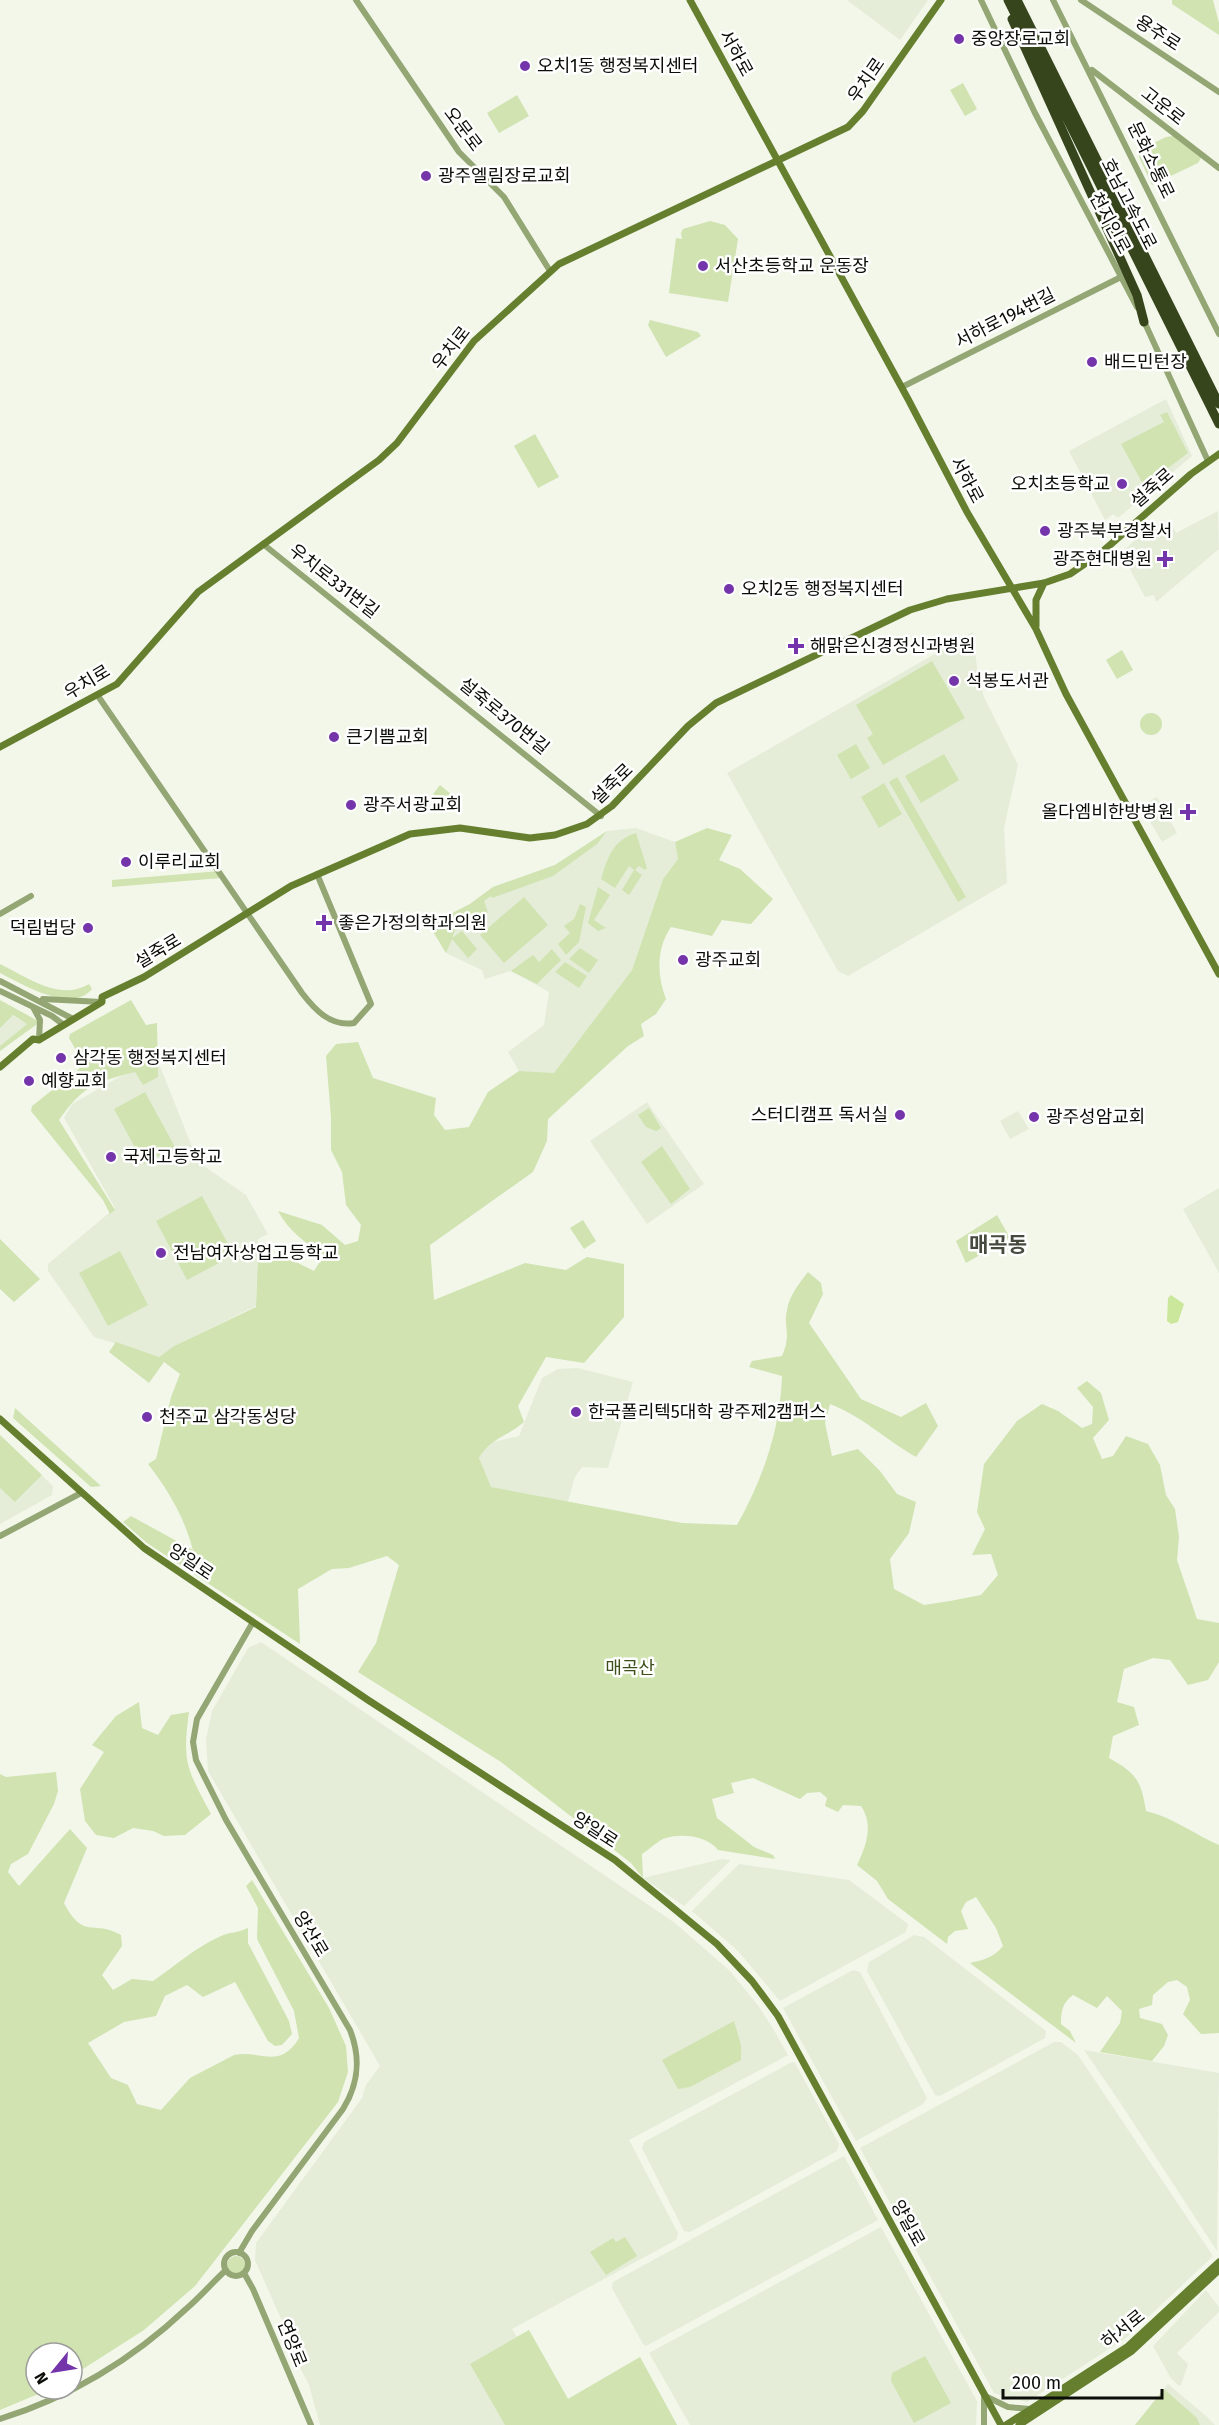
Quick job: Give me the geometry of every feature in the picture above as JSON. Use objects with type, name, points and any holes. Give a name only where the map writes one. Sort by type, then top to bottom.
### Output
[{"type":"highway","points":[[1006,0],[1015,29],[1137,295],[1144,322]]},
{"type":"highway","name":"호남고속도로","points":[[1006,0],[1219,424]]},
{"type":"highway","name":"호남고속도로","points":[[1017,0],[1219,404]]},
{"type":"main road","name":"서하로","points":[[690,0],[902,387],[967,512],[1036,629],[1066,694],[1219,974]]},
{"type":"main road","name":"우치로","points":[[0,747],[98,696],[124,678],[191,597],[387,453],[474,341],[550,271],[587,249],[838,133],[858,117],[941,0]]},
{"type":"main road","name":"설죽로","points":[[0,1067],[33,1039],[39,1040],[102,1002],[102,998],[142,978],[247,913],[317,874],[410,834],[425,830],[460,828],[522,837],[544,837],[565,832],[601,816],[688,726],[716,703],[910,610],[948,599],[1044,583],[1070,574],[1098,556],[1219,454]]},
{"type":"main road","points":[[1036,629],[1036,600],[1044,583]]},
{"type":"main road","name":"양일로","points":[[0,1419],[144,1548],[368,1701],[615,1860],[683,1914],[737,1964],[778,2016],[1001,2425]]},
{"type":"main road","name":"하서로","points":[[1018,2425],[1031,2412],[1127,2347],[1219,2262]]},
{"type":"main road","name":"하서로","points":[[1006,2425],[1132,2352],[1219,2270]]},
{"type":"street","name":"오문로","points":[[356,0],[454,145],[504,197],[550,271]]},
{"type":"street","name":"문화소통로","points":[[1053,0],[1089,68],[1219,334]]},
{"type":"street","name":"용주로","points":[[1081,0],[1219,92]]},
{"type":"street","name":"천지인로","points":[[981,1],[1035,113],[1144,322],[1208,461]]},
{"type":"street","name":"고운로","points":[[1089,68],[1219,168]]},
{"type":"street","name":"서하로194번길","points":[[902,387],[1121,277]]},
{"type":"street","name":"우치로331번길","points":[[263,544],[386,642]]},
{"type":"street","name":"설죽로370번길","points":[[386,642],[601,816]]},
{"type":"street","points":[[98,696],[309,1003],[327,1019],[338,1024],[354,1023],[371,1004],[317,874]]},
{"type":"street","points":[[0,914],[32,896]]},
{"type":"street","points":[[0,981],[73,1019]]},
{"type":"street","points":[[0,991],[52,1016],[64,1025]]},
{"type":"street","points":[[34,998],[102,1002]]},
{"type":"street","points":[[32,1006],[40,1020],[39,1040]]},
{"type":"street","points":[[0,1536],[81,1492]]},
{"type":"street","name":"양산로","points":[[239,2253],[252,2231],[347,2103],[354,2088],[358,2065],[357,2046],[350,2030],[226,1820],[196,1760],[193,1742],[197,1719],[253,1622]]},
{"type":"street","points":[[239,2253],[248,2261],[244,2273],[234,2276],[225,2270],[224,2263],[227,2256],[239,2253]]},
{"type":"street","points":[[0,2419],[52,2400],[122,2361],[170,2324],[225,2270]]},
{"type":"street","name":"연양로","points":[[244,2273],[253,2289],[310,2425]]},
{"type":"street","points":[[984,2425],[984,2395],[1008,2407],[1031,2412],[1028,2425]]},
{"type":"shaded area","points":[[847,0],[928,0],[900,40]]},
{"type":"shaded area","name":"오치초등학교","points":[[1166,399],[1192,456],[1118,518],[1113,514],[1105,520],[1069,451]]},
{"type":"shaded area","name":"광주현대병원","points":[[1218,511],[1219,549],[1156,602],[1154,595],[1145,597],[1122,555],[1123,551],[1154,523],[1173,527],[1176,533]]},
{"type":"shaded area","points":[[973,632],[977,668],[984,697],[1018,765],[1004,828],[1007,883],[848,976],[838,971],[727,773]]},
{"type":"shaded area","points":[[1157,797],[1177,833],[1162,842],[1141,806]]},
{"type":"shaded area","points":[[636,828],[675,842],[678,859],[663,879],[632,970],[554,1074],[519,1071],[508,1052],[544,1025],[549,992],[511,971],[485,979],[482,970],[446,953],[429,925],[470,904],[493,887],[555,865],[607,831]]},
{"type":"shaded area","points":[[0,1008],[27,1024],[0,1046]]},
{"type":"shaded area","points":[[156,1056],[198,1162],[246,1195],[268,1234],[258,1239],[256,1306],[174,1346],[159,1357],[94,1337],[48,1271],[48,1264],[115,1208],[64,1118],[72,1104]]},
{"type":"shaded area","points":[[647,1102],[704,1184],[647,1224],[590,1141]]},
{"type":"shaded area","points":[[1018,1111],[1029,1129],[1010,1139],[1000,1121]]},
{"type":"shaded area","points":[[1219,1188],[1219,1273],[1183,1209]]},
{"type":"shaded area","points":[[1171,1295],[1184,1304],[1178,1322],[1171,1324],[1167,1321],[1168,1298]]},
{"type":"shaded area","name":"한국폴리텍5대학 광주제2캠퍼스","points":[[578,1368],[633,1382],[608,1468],[582,1467],[575,1477],[568,1502],[490,1487],[479,1458],[488,1443],[519,1436],[542,1378],[558,1369]]},
{"type":"shaded area","points":[[0,1435],[53,1486],[52,1495],[0,1524]]},
{"type":"shaded area","points":[[261,1642],[675,1923],[730,1971],[760,2008],[788,2055],[629,2140],[678,2233],[676,2240],[512,2329],[517,2337],[529,2330],[568,2399],[640,2357],[677,2425],[320,2425],[309,2385],[293,2354],[293,2346],[255,2260],[256,2243],[362,2098],[366,2085],[380,2066],[208,1771],[206,1739],[212,1711],[248,1648]]},
{"type":"shaded area","points":[[722,1859],[731,1860],[684,1906],[643,1878]]},
{"type":"shaded area","points":[[739,1864],[849,1880],[908,1924],[906,1932],[780,2001],[738,1951],[692,1911]]},
{"type":"shaded area","points":[[914,1935],[924,1937],[1046,2031],[1045,2038],[940,2096],[935,2095],[867,1971],[869,1962]]},
{"type":"shaded area","points":[[853,1970],[860,1972],[927,2098],[923,2104],[856,2141],[783,2008]]},
{"type":"shaded area","points":[[1054,2042],[1061,2042],[1078,2055],[1213,2256],[1126,2338],[1027,2402],[994,2393],[860,2148]]},
{"type":"shaded area","points":[[1084,2050],[1219,2073],[1217,2251],[1121,2104]]},
{"type":"shaded area","points":[[792,2062],[795,2063],[839,2144],[837,2151],[690,2232],[684,2231],[642,2148],[644,2142]]},
{"type":"shaded area","points":[[844,2156],[878,2220],[646,2346],[643,2344],[612,2288],[613,2282]]},
{"type":"shaded area","points":[[881,2227],[977,2401],[976,2425],[690,2425],[649,2353]]},
{"type":"shaded area","points":[[1206,2290],[1219,2307],[1219,2312],[1177,2353],[1188,2364],[1179,2386],[1170,2377],[1153,2346]]},
{"type":"shaded area","points":[[1168,2384],[1205,2415],[1215,2425],[1135,2425]]},
{"type":"green space","points":[[1172,0],[1213,0],[1219,23],[1219,35],[1172,4]]},
{"type":"green space","points":[[963,83],[977,109],[965,116],[950,90]]},
{"type":"green space","points":[[517,95],[529,116],[499,133],[487,113]]},
{"type":"green space","points":[[1173,136],[1201,158],[1198,163],[1152,185],[1138,155],[1139,150]]},
{"type":"green space","name":"서산초등학교 운동장","points":[[710,221],[725,225],[738,239],[728,302],[669,293],[676,238],[682,239],[683,229]]},
{"type":"green space","points":[[650,320],[698,332],[701,336],[666,357],[648,325]]},
{"type":"green space","points":[[1167,412],[1188,453],[1144,486],[1121,444],[1164,422],[1160,415]]},
{"type":"green space","points":[[535,434],[559,477],[538,488],[514,446]]},
{"type":"green space","points":[[1122,650],[1133,670],[1117,679],[1106,660]]},
{"type":"green space","points":[[932,661],[965,718],[883,765],[867,738],[873,734],[856,705]]},
{"type":"green space","points":[[1151,713],[1159,716],[1162,724],[1159,732],[1151,735],[1143,732],[1140,724],[1143,716]]},
{"type":"green space","points":[[856,744],[870,768],[851,779],[837,755]]},
{"type":"green space","points":[[944,754],[959,780],[921,803],[905,776]]},
{"type":"green space","points":[[897,777],[966,897],[958,902],[889,782]]},
{"type":"green space","points":[[884,783],[902,814],[879,828],[861,797]]},
{"type":"green space","points":[[440,785],[458,800],[452,808],[433,794]]},
{"type":"green space","name":"매곡산","points":[[707,828],[732,835],[719,860],[740,869],[773,899],[751,924],[722,920],[712,936],[671,927],[660,953],[661,981],[666,999],[656,1014],[641,1024],[644,1036],[628,1046],[548,1119],[547,1141],[533,1172],[430,1245],[434,1300],[525,1263],[566,1270],[587,1257],[624,1264],[624,1317],[584,1363],[546,1357],[518,1406],[524,1422],[488,1446],[479,1458],[491,1487],[682,1523],[737,1525],[762,1472],[774,1435],[781,1396],[782,1376],[749,1367],[752,1361],[782,1356],[787,1336],[788,1305],[808,1272],[821,1283],[823,1294],[809,1323],[861,1399],[901,1417],[926,1403],[938,1426],[916,1457],[853,1415],[830,1404],[825,1423],[832,1456],[858,1449],[880,1471],[897,1494],[916,1502],[909,1533],[890,1559],[894,1589],[924,1605],[981,1595],[998,1575],[991,1554],[972,1555],[985,1529],[977,1512],[984,1464],[1017,1421],[1042,1404],[1058,1411],[1082,1428],[1092,1424],[1093,1407],[1077,1388],[1087,1381],[1101,1393],[1109,1420],[1093,1438],[1102,1459],[1113,1456],[1126,1436],[1148,1444],[1160,1465],[1166,1495],[1175,1509],[1179,1537],[1177,1560],[1197,1619],[1219,1623],[1219,1662],[1208,1680],[1188,1685],[1170,1660],[1153,1658],[1124,1669],[1117,1702],[1134,1707],[1139,1725],[1113,1736],[1109,1758],[1136,1778],[1146,1811],[1174,1821],[1219,1845],[1219,2033],[1201,2034],[1183,2014],[1190,2000],[1187,1987],[1177,1980],[1168,1982],[1153,1995],[1152,2005],[1139,2009],[1140,2018],[1162,2024],[1168,2035],[1164,2046],[1152,2061],[1100,2052],[1120,2023],[1122,2011],[1107,1996],[1097,2008],[1073,1995],[1066,2001],[1061,2024],[1070,2031],[1076,2043],[970,1963],[988,1958],[1003,1946],[996,1928],[976,1897],[966,1902],[961,1911],[968,1929],[955,1931],[948,1937],[947,1944],[888,1899],[877,1881],[857,1865],[866,1843],[868,1828],[861,1806],[843,1805],[838,1812],[825,1806],[827,1798],[820,1792],[807,1793],[800,1799],[753,1778],[731,1783],[734,1793],[712,1799],[717,1818],[754,1847],[773,1855],[775,1859],[718,1850],[714,1845],[694,1837],[672,1837],[660,1841],[642,1854],[643,1878],[631,1863],[501,1762],[358,1672],[376,1643],[399,1565],[387,1556],[349,1568],[332,1569],[298,1589],[300,1644],[147,1543],[123,1522],[131,1516],[193,1550],[175,1505],[148,1464],[156,1459],[171,1397],[180,1374],[164,1362],[149,1383],[109,1352],[116,1342],[159,1357],[174,1346],[256,1307],[258,1254],[292,1260],[314,1271],[324,1255],[298,1236],[278,1211],[322,1225],[345,1245],[358,1241],[361,1225],[346,1205],[342,1172],[331,1150],[326,1056],[336,1044],[358,1042],[373,1078],[436,1098],[434,1115],[445,1130],[469,1127],[488,1092],[519,1071],[554,1073],[632,970],[663,879],[678,859],[675,842]]},
{"type":"green space","points":[[607,831],[597,844],[553,876],[492,898],[491,896],[484,901],[488,913],[455,930],[452,938],[462,931],[477,949],[468,958],[452,939],[446,953],[429,925],[470,904],[493,887],[555,865]]},
{"type":"green space","points":[[636,833],[647,868],[645,870],[639,866],[635,870],[642,875],[629,895],[622,890],[634,870],[629,866],[615,888],[601,879],[616,845]]},
{"type":"green space","points":[[220,871],[221,878],[112,887],[112,880]]},
{"type":"green space","points":[[598,887],[610,895],[594,920],[606,928],[598,931],[588,923]]},
{"type":"green space","points":[[524,897],[548,925],[504,963],[480,935]]},
{"type":"green space","points":[[580,904],[586,907],[579,942],[566,955],[558,944],[570,933],[564,926],[574,919]]},
{"type":"green space","points":[[580,948],[598,960],[589,973],[569,959]]},
{"type":"green space","points":[[552,949],[561,960],[537,984],[511,971],[533,955],[539,962]]},
{"type":"green space","points":[[565,962],[587,976],[579,988],[555,972]]},
{"type":"green space","points":[[0,964],[32,981],[55,989],[78,989],[89,984],[92,989],[83,996],[72,999],[46,995],[0,973]]},
{"type":"green space","points":[[0,1000],[40,1022],[0,1051],[0,1046],[27,1024],[13,1015],[0,1028]]},
{"type":"green space","points":[[131,1000],[146,1025],[157,1023],[158,1077],[143,1085],[135,1072],[100,1083],[75,1100],[59,1120],[115,1210],[110,1214],[103,1200],[31,1111],[32,1106],[79,1069],[82,1061],[69,1038],[70,1034]]},
{"type":"green space","points":[[145,1092],[175,1147],[144,1164],[114,1109]]},
{"type":"green space","points":[[649,1108],[661,1128],[656,1131],[646,1127],[638,1115]]},
{"type":"green space","points":[[662,1146],[690,1189],[671,1204],[641,1162]]},
{"type":"green space","points":[[202,1196],[234,1255],[187,1280],[156,1221]]},
{"type":"green space","points":[[997,1215],[1010,1238],[966,1263],[956,1241]]},
{"type":"green space","points":[[583,1220],[596,1241],[584,1249],[570,1228]]},
{"type":"green space","points":[[0,1239],[40,1279],[14,1302],[0,1289]]},
{"type":"green space","points":[[120,1251],[148,1305],[108,1326],[79,1273]]},
{"type":"green space","points":[[15,1408],[101,1486],[91,1487],[13,1418]]},
{"type":"green space","points":[[0,1435],[42,1475],[15,1502],[0,1488]]},
{"type":"green space","points":[[139,1702],[142,1728],[158,1735],[171,1715],[189,1712],[186,1743],[188,1765],[211,1814],[185,1835],[164,1836],[153,1831],[133,1828],[114,1838],[96,1835],[85,1821],[80,1789],[104,1752],[92,1745],[116,1716]]},
{"type":"green space","points":[[56,1772],[58,1791],[54,1804],[28,1854],[11,1864],[8,1872],[19,1886],[70,1829],[87,1848],[64,1903],[71,1915],[83,1926],[121,1935],[122,1946],[102,1975],[113,1990],[132,1979],[153,1981],[212,1940],[248,1928],[248,1943],[289,2021],[292,2034],[282,2045],[275,2046],[268,2041],[235,1982],[203,1997],[187,1985],[165,1996],[156,2016],[124,2022],[88,2043],[111,2078],[128,2085],[137,2104],[161,2110],[190,2078],[234,2055],[269,2057],[284,2054],[299,2038],[294,2011],[257,1939],[258,1908],[246,1886],[252,1880],[329,2008],[346,2046],[348,2072],[338,2102],[195,2286],[144,2330],[84,2368],[84,2341],[24,2341],[24,2400],[0,2410],[0,1774],[6,1777]]},
{"type":"green space","points":[[734,2021],[741,2045],[741,2060],[690,2087],[678,2089],[662,2060]]},
{"type":"green space","points":[[625,2237],[637,2256],[606,2275],[590,2252],[613,2238],[616,2242]]},
{"type":"green space","points":[[236,2256],[242,2259],[245,2265],[242,2271],[236,2274],[230,2271],[227,2265],[230,2259]]},
{"type":"green space","points":[[529,2330],[568,2399],[640,2357],[677,2425],[505,2425],[470,2364]]},
{"type":"green space","points":[[925,2356],[951,2403],[914,2423],[891,2381],[892,2373]]},
{"type":"green space","points":[[1164,2389],[1197,2418],[1200,2425],[1135,2425]]},
{"type":"place","name":"중앙장로교회","points":[[959,39]]},
{"type":"place","name":"오치1동 행정복지센터","points":[[525,66]]},
{"type":"place","name":"광주엘림장로교회","points":[[426,176]]},
{"type":"place","name":"서산초등학교 운동장","points":[[703,266]]},
{"type":"place","name":"배드민턴장","points":[[1092,362]]},
{"type":"place","name":"오치초등학교","points":[[1122,484]]},
{"type":"place","name":"광주북부경찰서","points":[[1045,531]]},
{"type":"place","name":"광주현대병원","points":[[1165,559]]},
{"type":"place","name":"오치2동 행정복지센터","points":[[729,589]]},
{"type":"place","name":"해맑은신경정신과병원","points":[[796,646]]},
{"type":"place","name":"석봉도서관","points":[[954,681]]},
{"type":"place","name":"큰기쁨교회","points":[[334,737]]},
{"type":"place","name":"광주서광교회","points":[[351,805]]},
{"type":"place","name":"올다엠비한방병원","points":[[1188,812]]},
{"type":"place","name":"이루리교회","points":[[126,862]]},
{"type":"place","name":"좋은가정의학과의원","points":[[324,923]]},
{"type":"place","name":"덕림법당","points":[[88,928]]},
{"type":"place","name":"광주교회","points":[[683,960]]},
{"type":"place","name":"삼각동 행정복지센터","points":[[61,1058]]},
{"type":"place","name":"예향교회","points":[[29,1081]]},
{"type":"place","name":"스터디캠프 독서실","points":[[900,1115]]},
{"type":"place","name":"광주성암교회","points":[[1034,1117]]},
{"type":"place","name":"국제고등학교","points":[[111,1157]]},
{"type":"place","name":"전남여자상업고등학교","points":[[161,1253]]},
{"type":"place","name":"한국폴리텍5대학 광주제2캠퍼스","points":[[576,1412]]},
{"type":"place","name":"천주교 삼각동성당","points":[[147,1417]]},
{"type":"district","name":"매곡동","points":[[998,1245]]}]
